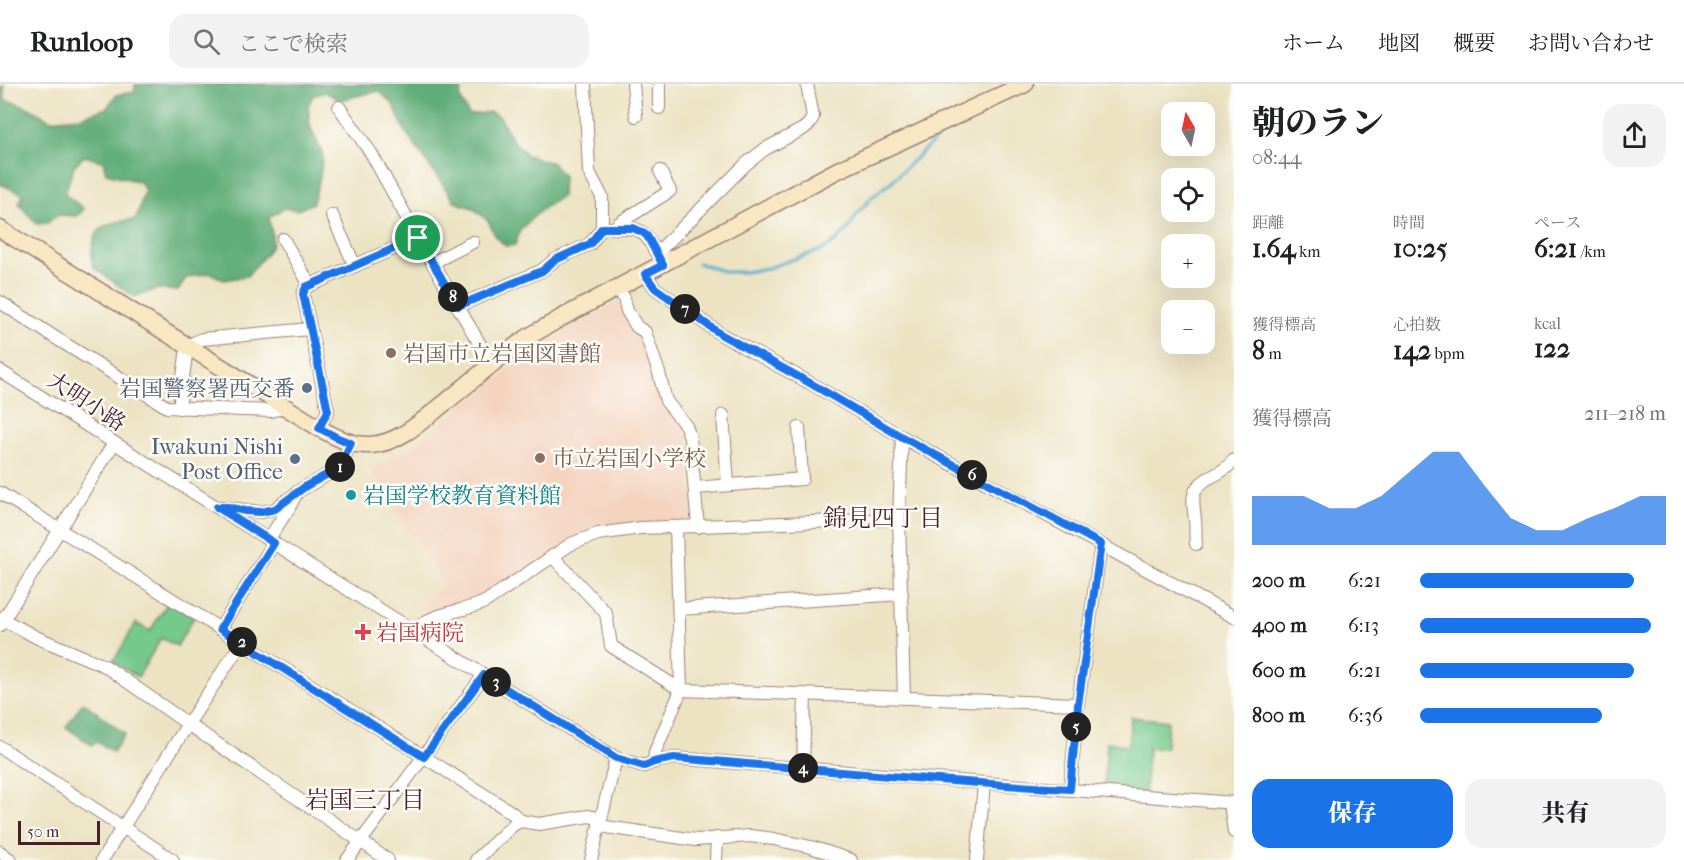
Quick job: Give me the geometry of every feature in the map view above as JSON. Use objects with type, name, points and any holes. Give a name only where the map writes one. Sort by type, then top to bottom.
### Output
[{"type":"street","points":[[458,306],[542,271],[555,260],[590,244],[602,228],[602,197],[589,172],[585,84]]},
{"type":"street","points":[[633,84],[636,116]]},
{"type":"street","points":[[659,84],[659,108]]},
{"type":"street","points":[[661,261],[663,247],[746,164],[765,149],[809,124],[813,117],[807,84]]},
{"type":"street","points":[[983,103],[990,93],[990,84]]},
{"type":"street","points":[[3,236],[189,345],[319,428],[351,443],[370,445],[384,443],[401,435],[428,416],[522,340],[645,274],[661,261],[836,171],[1025,84]]},
{"type":"street","points":[[339,107],[371,153],[492,365]]},
{"type":"street","points":[[615,228],[619,223],[670,191],[660,171]]},
{"type":"street","points":[[332,215],[355,266]]},
{"type":"street","points":[[602,228],[633,228],[642,232],[647,236],[661,261]]},
{"type":"street","points":[[319,428],[328,411],[309,329],[303,294],[306,287],[418,238]]},
{"type":"street","points":[[283,239],[310,285]]},
{"type":"street","points":[[432,263],[473,242]]},
{"type":"street","points":[[645,274],[655,288],[722,335],[902,437],[1234,617]]},
{"type":"street","points":[[618,288],[624,298],[627,311],[637,327],[645,332],[666,401],[686,426],[690,437],[698,527]]},
{"type":"street","points":[[0,302],[167,407],[271,411],[283,405]]},
{"type":"street","points":[[179,408],[189,345],[202,339],[309,329]]},
{"type":"street","name":"大明小路","points":[[0,371],[616,758],[644,766],[674,758],[1232,803]]},
{"type":"street","points":[[723,415],[728,485]]},
{"type":"street","points":[[695,488],[802,479],[799,428]]},
{"type":"street","points":[[902,437],[899,519],[904,698]]},
{"type":"street","points":[[114,443],[1,621],[105,666],[388,860]]},
{"type":"street","points":[[217,507],[261,512],[275,509],[297,492],[339,468],[351,443]]},
{"type":"street","points":[[1196,544],[1193,494],[1198,485],[1230,465],[1234,460]]},
{"type":"street","points":[[220,629],[271,542],[297,492]]},
{"type":"street","points":[[0,493],[242,642],[511,812],[520,821],[539,824],[589,816],[600,823],[696,840],[750,836],[774,839],[811,847],[851,860]]},
{"type":"street","points":[[415,630],[421,624],[441,614],[475,607],[485,602],[571,544],[598,534],[641,528],[899,519]]},
{"type":"street","points":[[654,762],[655,752],[681,690],[676,527]]},
{"type":"street","points":[[1070,789],[1078,705],[1101,544]]},
{"type":"street","points":[[552,556],[606,614],[611,646],[681,690],[1078,705]]},
{"type":"street","points":[[679,609],[902,594]]},
{"type":"street","points":[[102,860],[242,642]]},
{"type":"street","points":[[347,860],[484,675]]},
{"type":"street","points":[[803,768],[805,694]]},
{"type":"street","points":[[0,747],[173,860]]},
{"type":"street","points":[[591,860],[616,758]]},
{"type":"street","points":[[977,860],[984,784]]},
{"type":"street","points":[[1232,803],[1234,832]]},
{"type":"street","points":[[476,860],[520,821]]},
{"type":"street","points":[[716,860],[717,838]]},
{"type":"street","points":[[0,852],[11,860]]},
{"type":"shaded area","name":"市立岩国小学校","points":[[621,302],[642,336],[688,439],[693,520],[580,536],[484,598],[427,611],[420,609],[444,584],[372,474],[373,469],[411,447],[538,347],[567,329]]},
{"type":"green space","points":[[135,84],[462,84],[460,98],[469,115],[491,112],[500,117],[513,141],[527,155],[552,163],[563,176],[562,196],[541,210],[520,230],[515,245],[506,246],[496,237],[488,221],[473,208],[455,202],[405,131],[393,104],[379,91],[340,100],[326,92],[313,96],[308,106],[310,126],[323,155],[313,203],[298,210],[284,208],[269,218],[271,247],[247,276],[224,280],[210,273],[186,278],[178,291],[157,289],[134,297],[93,267],[92,255],[95,237],[102,228],[136,219],[145,190],[140,182],[106,173],[103,161],[84,156],[74,166],[65,194],[84,209],[77,216],[58,215],[47,223],[37,224],[19,204],[23,194],[0,184],[0,88],[4,86],[5,100],[29,108],[50,120],[80,117],[107,108],[116,95],[135,92]]},
{"type":"green space","points":[[168,602],[194,617],[177,646],[161,638],[138,677],[113,662],[136,623],[150,631]]},
{"type":"green space","points":[[83,702],[125,734],[113,752],[97,742],[92,745],[66,727]]},
{"type":"green space","points":[[1131,717],[1168,721],[1166,748],[1148,748],[1145,793],[1104,788],[1107,742],[1128,746]]},
{"type":"waterway","points":[[698,263],[726,272],[745,272],[768,268],[824,249],[848,229],[872,197],[943,132]]},
{"type":"place","name":"岩国市立岩国図書館","points":[[391,353]]},
{"type":"place","name":"岩国警察署西交番","points":[[307,388]]},
{"type":"place","name":"市立岩国小学校","points":[[540,458]]},
{"type":"place","name":"Iwakuni Nishi Post Office","points":[[295,459]]},
{"type":"place","name":"岩国学校教育資料館","points":[[351,495]]},
{"type":"place","name":"岩国病院","points":[[363,632]]},
{"type":"district","name":"錦見四丁目","points":[[883,518]]},
{"type":"district","name":"岩国三丁目","points":[[365,800]]},
{"type":"route","points":[[602,228],[633,228],[642,232],[647,236],[663,265],[645,274],[649,281],[655,288],[722,335],[902,437],[1101,544],[1078,705],[1070,789],[674,758],[644,766],[616,758],[484,675],[424,757],[220,629],[274,543],[217,507],[261,512],[275,509],[306,486],[339,468],[351,443],[319,428],[328,411],[309,329],[303,294],[306,287],[418,238],[458,306],[542,271],[555,260],[590,244],[602,228]]}]
